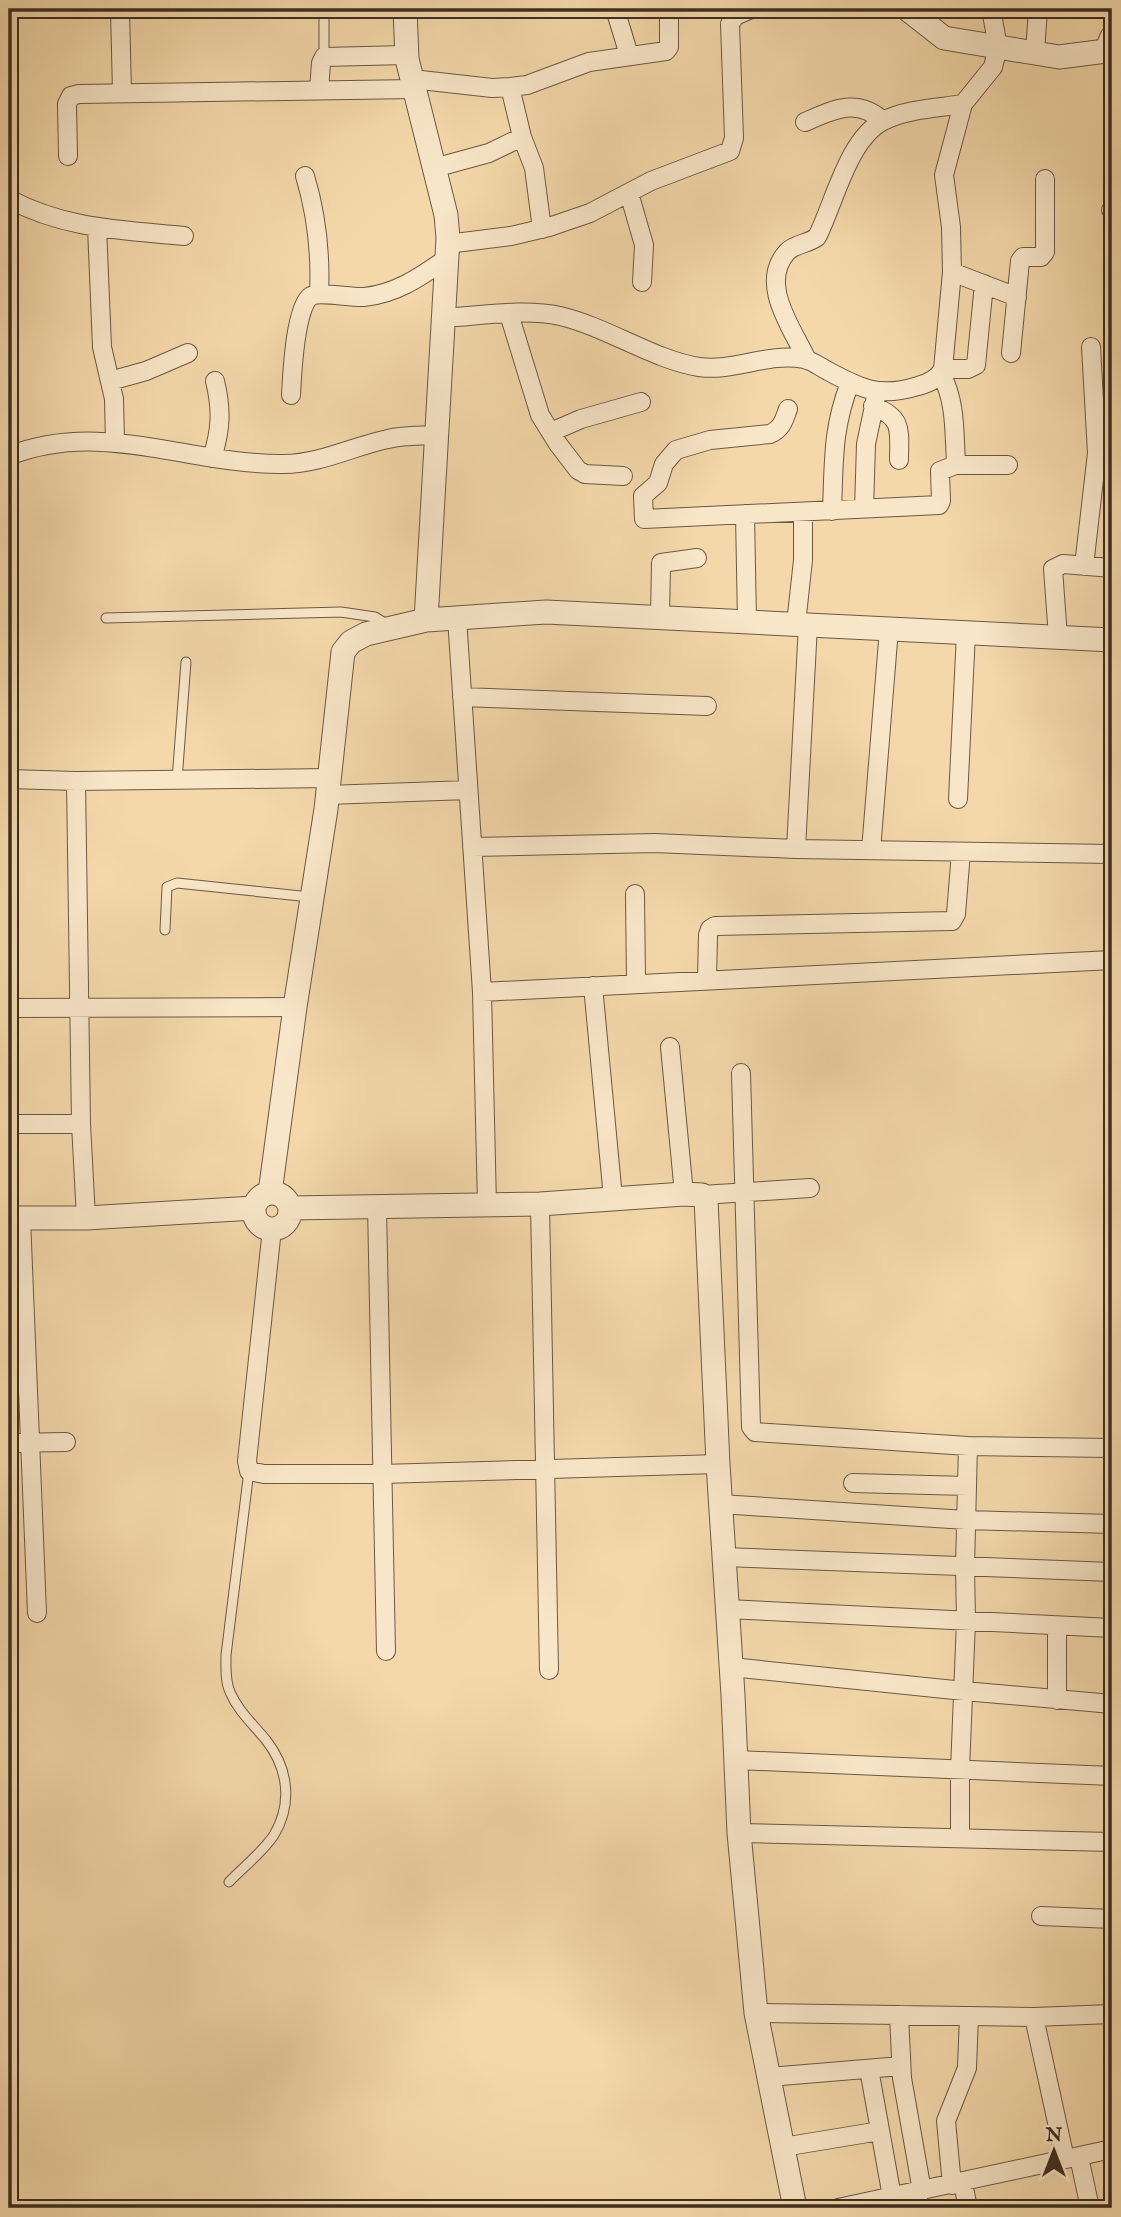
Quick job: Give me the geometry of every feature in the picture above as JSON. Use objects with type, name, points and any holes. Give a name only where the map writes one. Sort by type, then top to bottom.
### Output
[{"type":"street","points":[[120,9],[122,93]]},
{"type":"street","points":[[405,9],[406,55],[446,215],[447,251],[426,620]]},
{"type":"street","points":[[615,9],[629,55]]},
{"type":"street","points":[[290,395],[299,324],[307,300],[312,296],[319,294],[364,297],[390,292],[415,281],[447,251],[542,229],[590,214],[651,181],[730,151],[734,138],[730,24],[735,16],[751,9]]},
{"type":"street","points":[[907,9],[944,38],[1059,57],[1106,51],[1112,37]]},
{"type":"street","points":[[955,465],[952,401],[942,371],[953,272],[951,226],[944,175],[963,104],[967,96],[990,74],[998,47],[991,9]]},
{"type":"street","points":[[1035,53],[1038,9]]},
{"type":"street","points":[[68,156],[67,104],[71,96],[79,94],[319,90],[413,84],[492,88],[527,85],[589,62],[668,50],[670,17]]},
{"type":"street","points":[[319,90],[324,57],[406,55]]},
{"type":"street","points":[[510,87],[537,186],[542,229]]},
{"type":"street","points":[[807,360],[780,302],[775,280],[777,268],[788,251],[817,237],[855,150],[868,132],[883,121],[904,114],[963,104]]},
{"type":"street","points":[[805,122],[835,109],[849,107],[870,112],[883,121]]},
{"type":"street","points":[[434,168],[489,153],[522,137]]},
{"type":"street","points":[[305,176],[319,235],[319,294]]},
{"type":"street","points":[[1011,353],[1021,259],[1044,256],[1045,179]]},
{"type":"street","points":[[629,192],[644,245],[642,282]]},
{"type":"street","points":[[9,199],[52,218],[97,227],[184,236]]},
{"type":"street","points":[[97,227],[102,347],[114,399],[115,442]]},
{"type":"street","points":[[953,272],[1017,297]]},
{"type":"street","points":[[875,399],[930,382],[942,371],[968,369],[976,365],[984,284]]},
{"type":"street","points":[[443,318],[529,313],[558,316],[594,327],[684,364],[702,368],[724,368],[774,358],[807,360],[860,388],[891,414],[897,426],[899,460]]},
{"type":"street","points":[[509,314],[540,415],[551,432],[578,470],[596,476],[623,476]]},
{"type":"street","points":[[1084,566],[1097,453],[1091,347]]},
{"type":"street","points":[[110,381],[146,371],[188,354]]},
{"type":"street","points":[[212,458],[221,420],[221,405],[215,381]]},
{"type":"street","points":[[832,511],[834,435],[850,383]]},
{"type":"street","points":[[864,509],[866,444],[875,399]]},
{"type":"street","points":[[551,432],[581,419],[641,402]]},
{"type":"street","points":[[788,409],[783,425],[770,434],[710,440],[676,450],[664,464],[658,483],[643,496],[644,519],[647,521],[939,505],[940,471],[955,465],[1008,465]]},
{"type":"street","points":[[9,456],[69,440],[115,442],[250,463],[288,464],[319,459],[387,439],[436,435]]},
{"type":"street","points":[[796,849],[803,512]]},
{"type":"street","points":[[745,514],[747,622]]},
{"type":"street","points":[[660,617],[661,563],[697,558]]},
{"type":"street","points":[[1058,637],[1053,569],[1063,564],[1112,568]]},
{"type":"street","points":[[37,1613],[30,1443],[15,1218],[86,1218],[262,1200],[281,1194],[290,1208],[284,1225],[272,1229],[260,1225],[254,1214],[262,1200],[295,1007],[328,786],[343,652],[351,642],[366,634],[426,620],[546,612],[1112,640]]},
{"type":"street","points":[[457,618],[482,992],[487,1205]]},
{"type":"street","points":[[871,850],[889,629]]},
{"type":"street","points":[[958,799],[966,633]]},
{"type":"street","points":[[463,697],[708,706]]},
{"type":"street","points":[[9,779],[177,780],[468,790]]},
{"type":"street","points":[[76,781],[81,1124],[86,1218]]},
{"type":"street","points":[[472,847],[655,843],[796,849],[1112,854]]},
{"type":"street","points":[[707,980],[708,935],[710,929],[715,926],[953,921],[956,914],[961,852]]},
{"type":"street","points":[[635,894],[635,984]]},
{"type":"street","points":[[482,992],[1112,960]]},
{"type":"street","points":[[593,986],[613,1198]]},
{"type":"street","points":[[9,1008],[295,1007]]},
{"type":"street","points":[[670,1047],[693,1195],[708,1206],[718,1464],[732,1667],[739,1833],[756,2013],[795,2208]]},
{"type":"street","points":[[741,1073],[752,1429],[759,1434],[968,1446],[1112,1448]]},
{"type":"street","points":[[9,1124],[81,1124]]},
{"type":"street","points":[[290,1208],[540,1204],[810,1188]]},
{"type":"street","points":[[540,1204],[549,1670]]},
{"type":"street","points":[[377,1206],[386,1651]]},
{"type":"street","points":[[272,1229],[247,1461],[249,1471],[264,1474],[382,1474],[718,1464]]},
{"type":"street","points":[[9,1443],[66,1442]]},
{"type":"street","points":[[960,1838],[960,1770],[967,1622],[965,1567],[968,1446]]},
{"type":"street","points":[[853,1483],[967,1486]]},
{"type":"street","points":[[720,1504],[966,1520],[1112,1524]]},
{"type":"street","points":[[724,1557],[1112,1572]]},
{"type":"street","points":[[727,1609],[1112,1628]]},
{"type":"street","points":[[1057,1626],[1057,1700]]},
{"type":"street","points":[[732,1667],[964,1692],[1112,1704]]},
{"type":"street","points":[[737,1760],[1112,1776]]},
{"type":"street","points":[[739,1833],[1112,1842]]},
{"type":"street","points":[[1041,1916],[1112,1919]]},
{"type":"street","points":[[756,2013],[1034,2017],[1112,2014]]},
{"type":"street","points":[[899,2015],[909,2197]]},
{"type":"street","points":[[968,2208],[958,2184],[946,2121],[967,2068],[969,2016]]},
{"type":"street","points":[[1034,2017],[1072,2158],[1090,2208]]},
{"type":"street","points":[[769,2077],[901,2066]]},
{"type":"street","points":[[869,2068],[880,2131],[909,2197]]},
{"type":"street","points":[[783,2147],[880,2131]]},
{"type":"street","points":[[838,2208],[909,2197],[1112,2149]]},
{"type":"lane","points":[[324,9],[324,57]]},
{"type":"lane","points":[[106,618],[341,612],[375,617],[392,627]]},
{"type":"lane","points":[[177,780],[186,662]]},
{"type":"lane","points":[[165,930],[167,887],[177,883],[312,897]]},
{"type":"lane","points":[[229,1882],[273,1837],[283,1815],[286,1797],[286,1778],[279,1760],[238,1707],[229,1689],[226,1671],[249,1471]]}]
